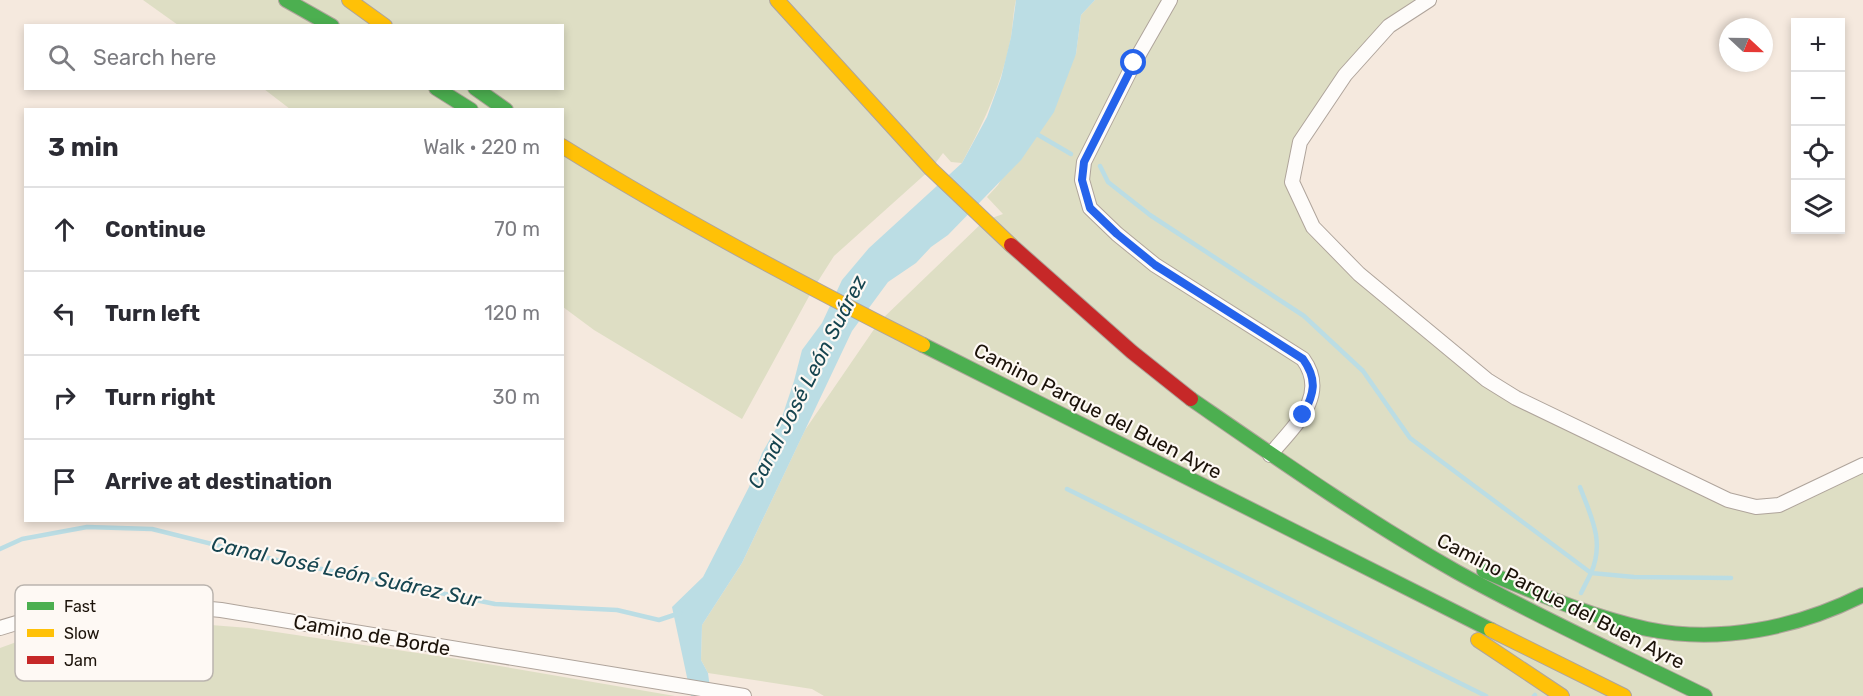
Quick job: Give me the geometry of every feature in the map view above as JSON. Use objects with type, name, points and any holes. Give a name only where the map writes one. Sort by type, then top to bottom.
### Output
[{"type":"highway","points":[[286,0],[328,24]]},
{"type":"highway","points":[[349,0],[382,24]]},
{"type":"highway","name":"Camino Parque del Buen Ayre","points":[[777,0],[931,169],[984,221],[1132,352],[1189,398],[1270,455],[1393,535],[1499,595],[1705,696]]},
{"type":"highway","points":[[439,90],[468,108]]},
{"type":"highway","points":[[478,90],[504,108]]},
{"type":"highway","name":"Camino Parque del Buen Ayre","points":[[564,147],[629,187],[813,289],[1385,579],[1624,696]]},
{"type":"highway","points":[[564,163],[629,187]]},
{"type":"highway","points":[[1393,535],[1586,612],[1650,629],[1701,634],[1782,626],[1863,596]]},
{"type":"highway","points":[[1385,579],[1562,696]]},
{"type":"street","points":[[1170,0],[1134,63],[1084,162],[1082,180],[1086,198],[1096,214],[1155,265],[1303,359],[1310,368],[1314,382],[1312,398],[1303,415],[1270,455]]},
{"type":"street","points":[[1429,0],[1389,26],[1345,75],[1300,142],[1292,182],[1314,227],[1359,274],[1487,380],[1516,398],[1728,500],[1756,507],[1779,505],[1863,465]]},
{"type":"street","name":"Camino de Borde","points":[[213,609],[744,696]]},
{"type":"street","name":"Camino de Borde","points":[[0,628],[15,623]]},
{"type":"green space","points":[[143,0],[1016,0],[1003,71],[985,118],[962,163],[951,162],[943,153],[931,169],[834,256],[813,289],[742,419],[594,330],[564,308],[564,108],[289,108],[265,90],[564,90],[564,24],[177,24]]},
{"type":"green space","points":[[1095,0],[1429,0],[1389,26],[1300,142],[1292,182],[1314,227],[1487,380],[1756,507],[1863,465],[1863,696],[824,696],[812,689],[708,673],[701,660],[702,625],[742,563],[805,430],[879,322],[984,221],[1003,214],[987,197],[998,185],[1076,54],[1081,15]]},
{"type":"green space","points":[[213,625],[249,628],[458,659],[675,696],[0,696],[0,648],[15,643],[15,681],[213,681]]},
{"type":"water","name":"Canal José León Suárez","points":[[1016,0],[1095,0],[1081,15],[1076,54],[1054,112],[1021,160],[948,235],[931,247],[916,263],[888,282],[852,331],[742,563],[702,625],[701,660],[708,673],[711,696],[691,696],[672,607],[703,577],[749,487],[762,453],[781,420],[802,350],[822,323],[842,280],[869,248],[962,163],[987,117],[1001,78],[1011,37]]},
{"type":"waterway","points":[[1035,133],[1071,154]]},
{"type":"waterway","points":[[1100,166],[1108,182],[1150,215],[1304,316],[1363,371],[1410,438],[1591,573],[1581,593]]},
{"type":"waterway","points":[[1580,487],[1597,540],[1591,573],[1634,577],[1731,578]]},
{"type":"waterway","points":[[1067,489],[1486,696]]},
{"type":"waterway","name":"Canal José León Suárez Sur","points":[[0,549],[22,539],[87,527],[152,529],[272,559],[495,604],[617,610],[659,620],[680,613]]},
{"type":"traffic: fast","points":[[286,0],[328,24]]},
{"type":"traffic: fast","points":[[439,90],[468,108]]},
{"type":"traffic: fast","points":[[478,90],[503,108]]},
{"type":"traffic: fast","points":[[923,345],[1491,630]]},
{"type":"traffic: fast","points":[[1191,399],[1355,510],[1457,572],[1705,696]]},
{"type":"traffic: fast","points":[[1484,571],[1605,618],[1647,629],[1702,635],[1730,634],[1785,624],[1838,607],[1863,595]]},
{"type":"traffic: slow","points":[[349,0],[382,24]]},
{"type":"traffic: slow","points":[[777,0],[931,169],[1011,245]]},
{"type":"traffic: slow","points":[[564,147],[740,250],[923,345]]},
{"type":"traffic: slow","points":[[1491,630],[1624,696]]},
{"type":"traffic: slow","points":[[1478,640],[1562,696]]},
{"type":"traffic: jam","points":[[1011,245],[1132,352],[1191,399]]},
{"type":"route","points":[[1134,63],[1084,162],[1082,180],[1090,208],[1155,265],[1303,359],[1310,368],[1314,382],[1312,398],[1303,415]]}]
